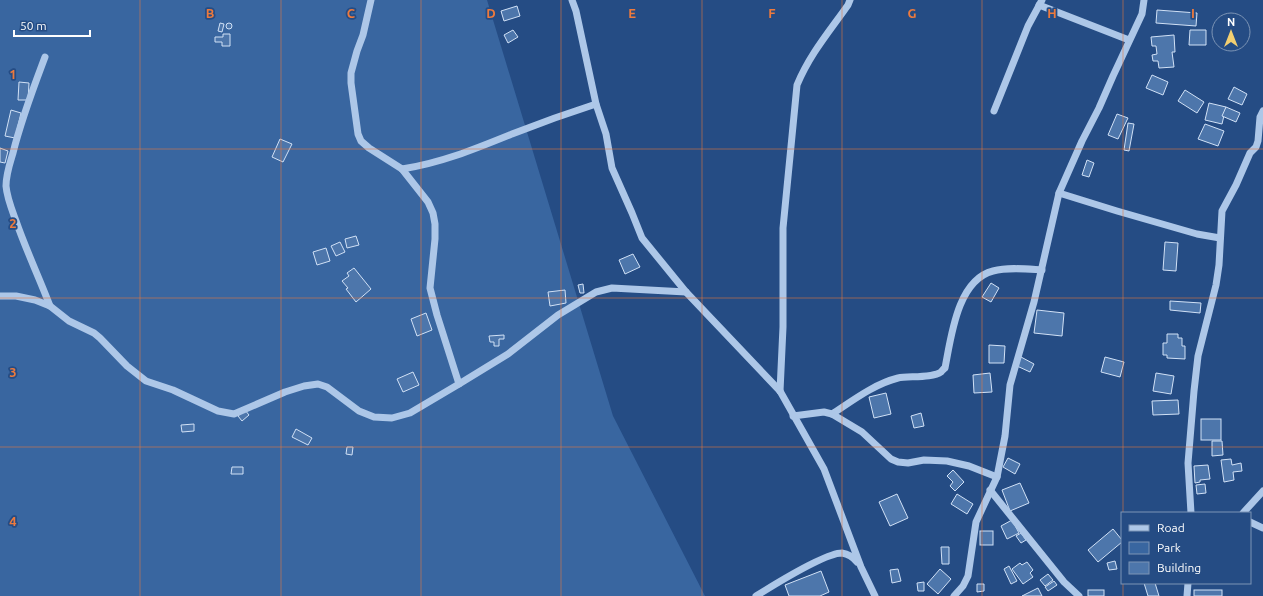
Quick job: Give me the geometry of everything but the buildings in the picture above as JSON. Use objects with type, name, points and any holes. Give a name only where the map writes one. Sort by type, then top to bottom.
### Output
[{"type":"street","points":[[371,0],[363,35],[351,73],[358,134],[361,141],[369,148],[402,169],[428,202],[433,213],[435,239],[430,288],[459,384]]},
{"type":"street","points":[[572,0],[576,11],[596,104],[606,134],[612,168],[642,238],[686,292],[780,391],[824,470],[861,567],[874,596]]},
{"type":"street","points":[[780,391],[783,327],[783,228],[797,85],[805,67],[850,0]]},
{"type":"street","points":[[954,596],[963,586],[968,576],[976,522],[997,477],[1005,436],[1010,385],[1042,270],[1059,193],[1142,14],[1144,0]]},
{"type":"street","points":[[994,111],[1028,26],[1041,3],[1129,40]]},
{"type":"street","points":[[46,57],[30,97],[16,141],[8,170],[6,185],[9,200],[21,234],[50,306]]},
{"type":"street","points":[[402,169],[424,166],[457,156],[540,123],[596,104]]},
{"type":"street","points":[[1191,512],[1188,463],[1194,391],[1198,356],[1217,278],[1222,211],[1236,185],[1250,153],[1256,147],[1260,117],[1263,111]]},
{"type":"street","points":[[1059,193],[1117,212],[1197,234],[1220,238]]},
{"type":"street","points":[[832,414],[883,383],[898,378],[934,375],[945,368],[956,316],[963,296],[972,284],[981,276],[992,271],[1010,269],[1042,270]]},
{"type":"street","points":[[0,296],[16,296],[35,300],[50,306],[69,321],[94,333],[127,366],[146,381],[173,390],[218,411],[234,414],[285,392],[304,386],[318,384],[328,387],[359,411],[374,417],[392,418],[410,413],[508,354],[558,315],[596,292],[612,288],[686,292]]},
{"type":"street","points":[[793,416],[824,412],[832,414],[862,432],[890,459],[898,462],[908,463],[924,460],[947,461],[969,466],[997,477]]},
{"type":"street","points":[[990,490],[1064,582],[1079,596]]},
{"type":"street","points":[[1244,512],[1263,491]]},
{"type":"street","points":[[1251,522],[1263,528]]},
{"type":"street","points":[[756,596],[832,555],[842,553],[853,556],[861,567]]},
{"type":"street","points":[[1187,596],[1188,584]]},
{"type":"green space","points":[[0,0],[487,0],[613,416],[705,596],[0,596]]}]
